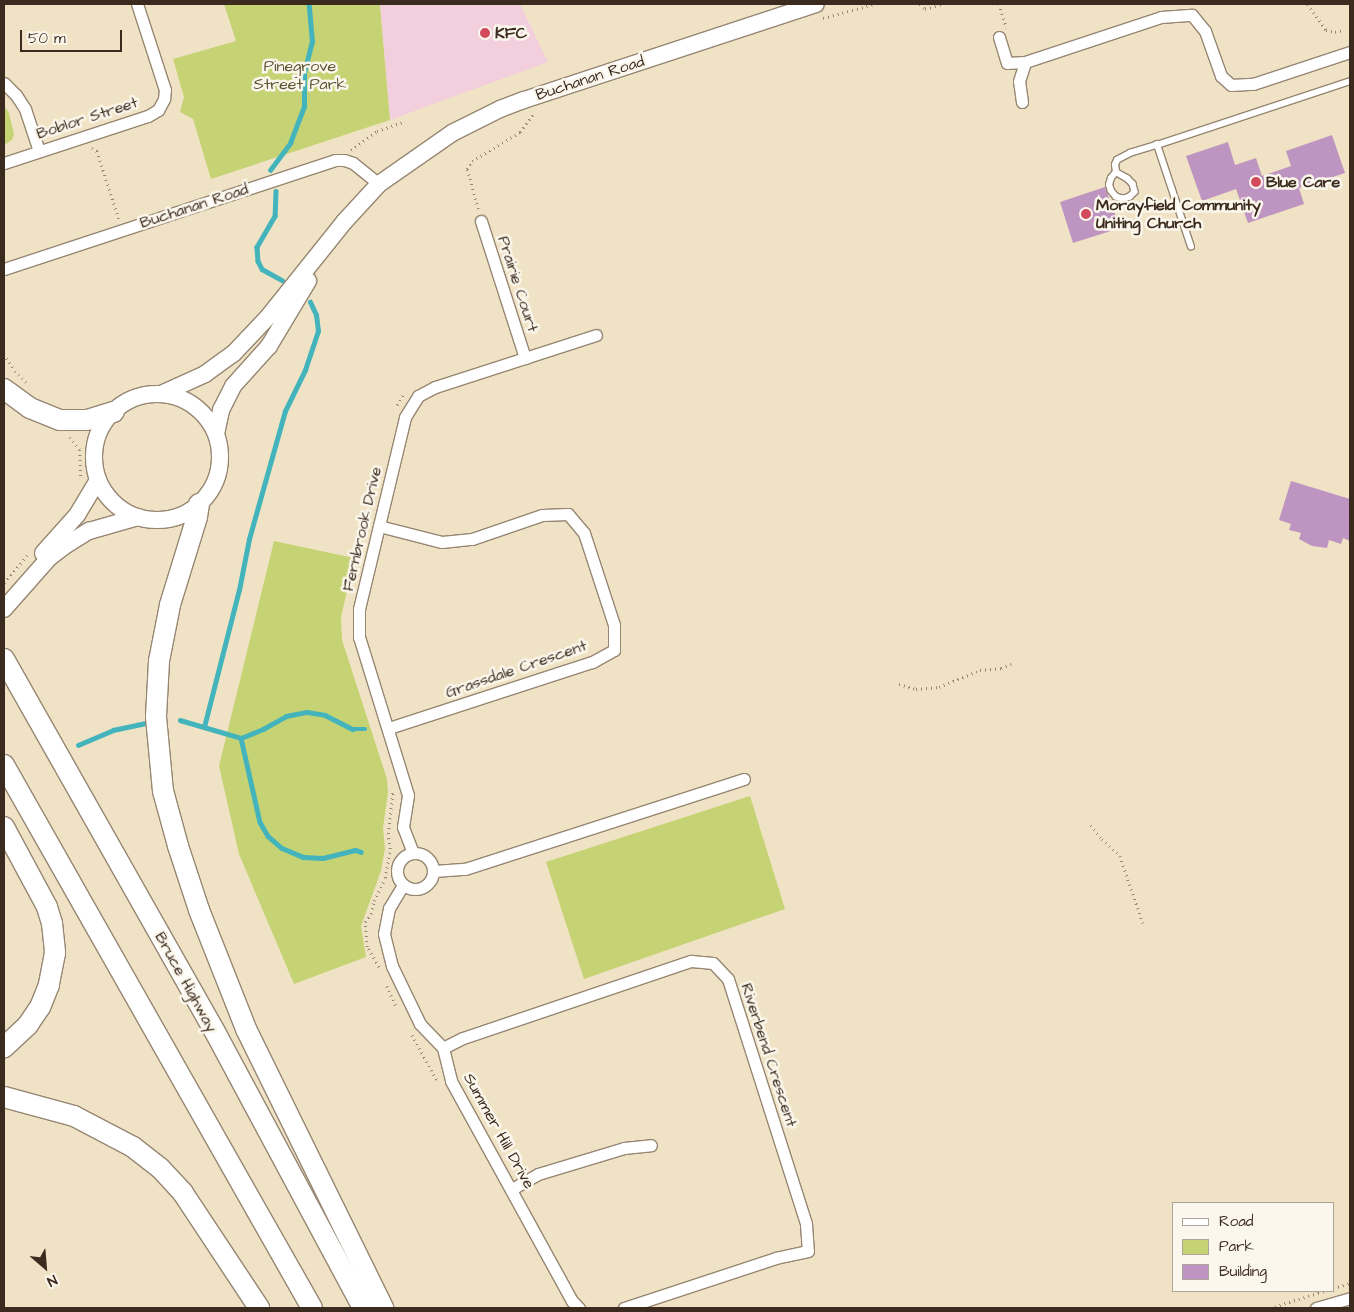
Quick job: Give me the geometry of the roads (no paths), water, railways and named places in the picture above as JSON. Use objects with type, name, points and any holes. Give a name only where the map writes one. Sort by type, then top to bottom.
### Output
[{"type":"highway","points":[[4,389],[30,408],[60,420],[87,420],[114,412]]},
{"type":"highway","points":[[199,504],[197,517],[170,606],[159,661],[156,717],[163,790],[187,876],[246,1030],[384,1308]]},
{"type":"highway","name":"Bruce Highway","points":[[4,659],[214,1030],[363,1308]]},
{"type":"highway","points":[[4,765],[312,1308]]},
{"type":"highway","points":[[4,827],[47,907],[52,923],[55,953],[49,985],[40,1007],[28,1025],[4,1047]]},
{"type":"highway","points":[[4,1097],[43,1106],[82,1120],[133,1147],[160,1168],[183,1194],[259,1308]]},
{"type":"main road","name":"Buchanan Road","points":[[161,394],[205,374],[233,354],[268,317],[344,222],[378,184],[452,132],[500,109],[816,12]]},
{"type":"main road","name":"Buchanan Road","points":[[216,434],[221,410],[233,386],[269,346],[344,222]]},
{"type":"main road","points":[[9,588],[76,538],[104,526],[138,517],[166,519],[183,514],[199,504],[210,490],[218,470],[220,456],[216,434],[207,419],[195,406],[179,398],[161,394],[136,398],[114,412],[102,426],[96,443],[94,462],[98,480],[106,494],[117,506],[138,517]]},
{"type":"main road","points":[[4,609],[9,588],[77,515],[98,480]]},
{"type":"street","name":"Boblor Street","points":[[4,162],[148,116],[162,105],[165,95],[164,86],[137,4]]},
{"type":"street","points":[[1004,35],[1007,63],[1025,62],[1161,17],[1192,15],[1205,31],[1221,76],[1231,85],[1252,84],[1350,52]]},
{"type":"street","points":[[1022,102],[1019,81],[1025,62]]},
{"type":"street","points":[[4,83],[16,95],[25,109],[39,151]]},
{"type":"street","name":"Buchanan Road","points":[[4,269],[123,229],[344,160],[359,167],[378,184]]},
{"type":"street","name":"Prairie Court","points":[[481,220],[525,358]]},
{"type":"street","name":"Fernbrook Drive","points":[[413,853],[403,827],[408,795],[389,728],[359,637],[359,610],[405,416],[418,396],[435,387],[596,335]]},
{"type":"street","name":"Grassdale Crescent","points":[[379,526],[442,542],[472,538],[542,515],[568,514],[584,532],[614,625],[614,650],[592,662],[389,728]]},
{"type":"street","points":[[434,871],[465,869],[744,779]]},
{"type":"street","points":[[413,853],[420,853],[428,858],[434,871],[428,884],[417,890],[403,885],[399,880],[397,868],[403,858],[413,853]]},
{"type":"street","points":[[403,885],[389,908],[384,934],[392,966],[420,1024],[443,1048]]},
{"type":"street","name":"Riverbend Crescent","points":[[443,1048],[464,1038],[691,961],[712,963],[728,979],[806,1224],[808,1251],[776,1258],[624,1308]]},
{"type":"street","name":"Summer Hill Drive","points":[[443,1048],[451,1081],[572,1301],[580,1308]]},
{"type":"street","points":[[512,1189],[546,1172],[624,1148],[651,1146]]},
{"type":"street","points":[[1316,1308],[1350,1298]]},
{"type":"lane","points":[[1116,172],[1109,184],[1111,192],[1116,197],[1123,199],[1130,197],[1135,192],[1132,184],[1116,172],[1115,165],[1117,160],[1130,153],[1350,81]]},
{"type":"lane","points":[[1157,145],[1191,247]]},
{"type":"waterway","points":[[270,170],[290,143],[304,107],[304,73],[312,42],[309,4]]},
{"type":"waterway","points":[[276,191],[275,216],[257,247],[258,261],[262,269],[282,280]]},
{"type":"waterway","points":[[204,727],[239,590],[249,539],[285,411],[305,370],[318,331],[316,315],[310,302]]},
{"type":"waterway","points":[[180,720],[241,738],[263,729],[286,716],[307,712],[325,715],[353,729],[365,729]]},
{"type":"waterway","points":[[78,745],[113,730],[150,722]]},
{"type":"waterway","points":[[241,738],[260,822],[268,836],[282,848],[303,857],[323,858],[355,850],[361,852]]},
{"type":"place","name":"KFC","points":[[485,33]]},
{"type":"place","name":"Blue Care","points":[[1256,182]]},
{"type":"place","name":"Morayfield Community Uniting Church","points":[[1086,214]]},
{"type":"park label","name":"Pinegrove Street Park","points":[[300,75]]}]
